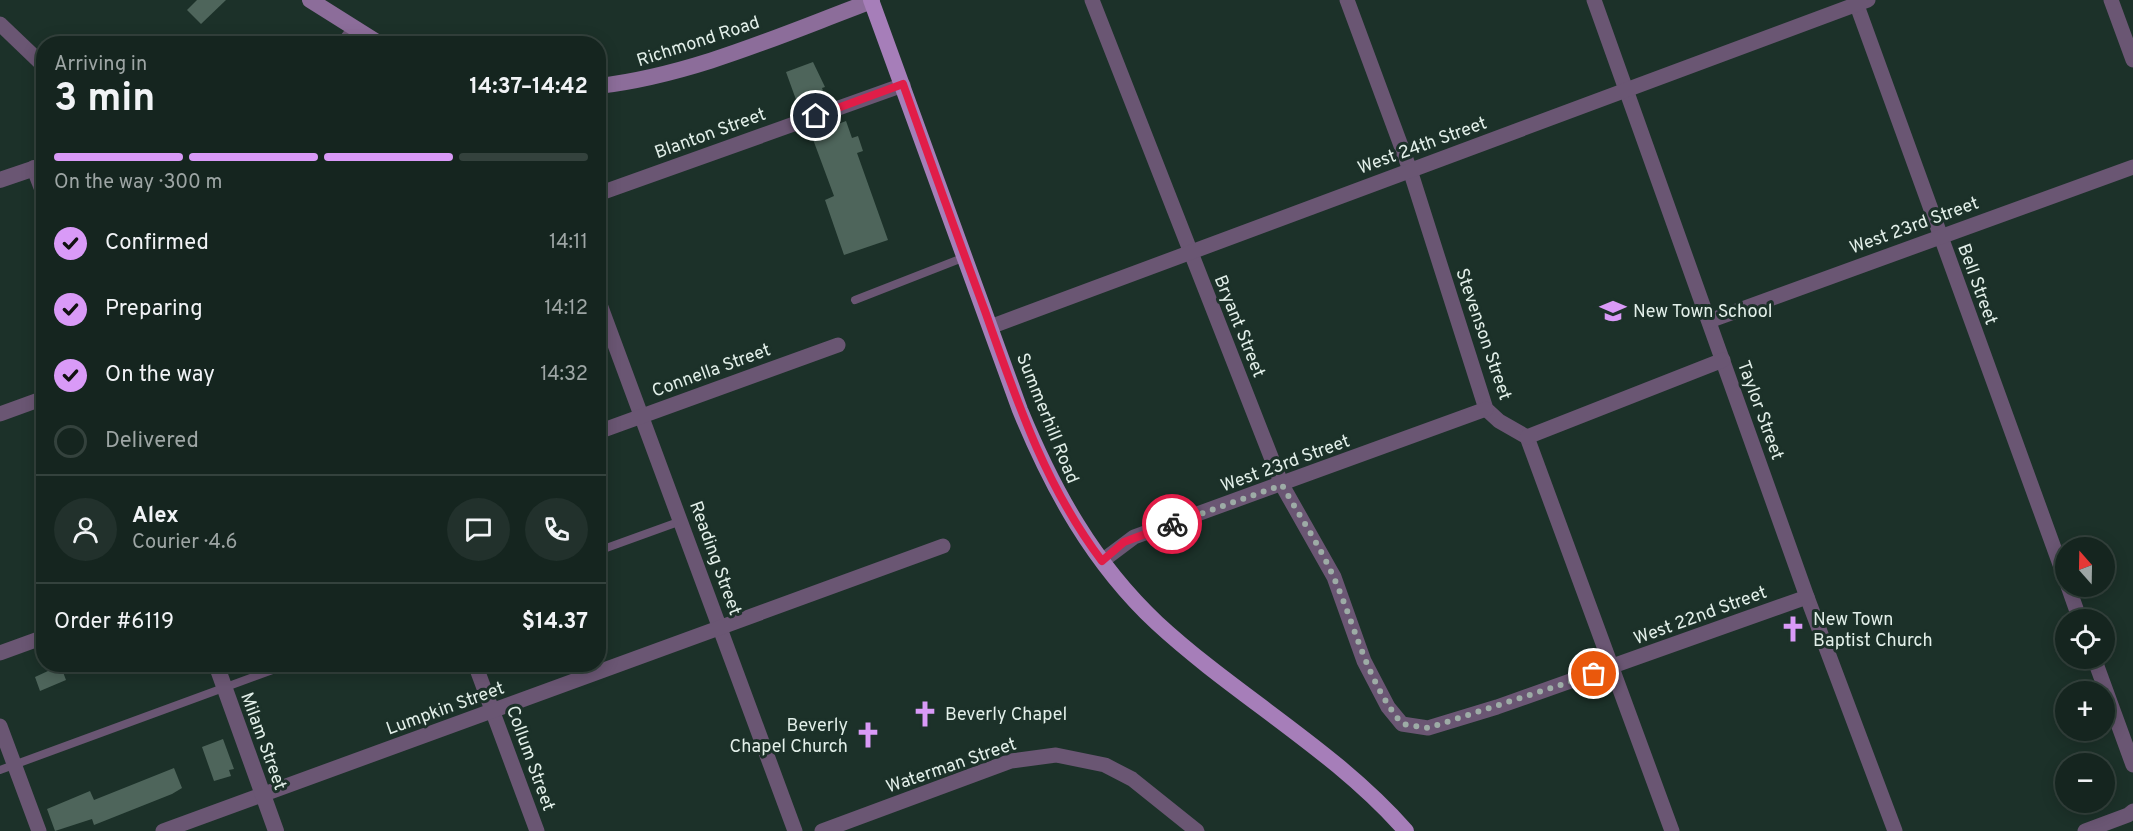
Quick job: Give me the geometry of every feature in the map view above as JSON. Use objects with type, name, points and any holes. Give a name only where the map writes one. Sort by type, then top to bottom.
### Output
[{"type":"main road","points":[[310,0],[366,36]]},
{"type":"main road","name":"Summerhill Road","points":[[872,0],[990,327],[1044,468],[1069,515],[1122,587],[1157,623],[1365,791],[1406,831]]},
{"type":"main road","name":"Richmond Road","points":[[606,85],[654,78],[691,67],[872,0]]},
{"type":"street","name":"Bryant Street","points":[[1092,0],[1282,485],[1334,577],[1364,661]]},
{"type":"street","name":"Stevenson Street","points":[[1347,0],[1410,170],[1486,410],[1499,421],[1527,437]]},
{"type":"street","name":"Taylor Street","points":[[1594,0],[1807,597],[1895,831]]},
{"type":"street","points":[[2111,0],[2133,60]]},
{"type":"street","name":"West 24th Street","points":[[990,327],[1860,1]]},
{"type":"street","name":"Bell Street","points":[[1860,1],[1939,236],[2055,551]]},
{"type":"street","points":[[0,24],[36,58]]},
{"type":"street","points":[[350,36],[355,30]]},
{"type":"street","name":"Blanton Street","points":[[606,191],[903,84]]},
{"type":"street","name":"West 23rd Street","points":[[1709,321],[2133,166]]},
{"type":"street","points":[[0,180],[36,167]]},
{"type":"street","name":"Reading Street","points":[[606,320],[795,831]]},
{"type":"street","name":"Connella Street","points":[[606,429],[838,345]]},
{"type":"street","points":[[1672,831],[1527,437],[1723,360]]},
{"type":"street","points":[[0,414],[36,401]]},
{"type":"street","name":"West 23rd Street","points":[[1102,561],[1134,537],[1486,410]]},
{"type":"street","name":"Lumpkin Street","points":[[606,670],[943,546]]},
{"type":"street","name":"West 22nd Street","points":[[1364,661],[1388,707],[1402,724],[1428,728],[1613,667],[1807,597]]},
{"type":"street","points":[[0,653],[36,640]]},
{"type":"street","points":[[2098,669],[2133,765]]},
{"type":"street","name":"Milam Street","points":[[219,672],[276,831]]},
{"type":"street","name":"Collum Street","points":[[478,672],[537,831]]},
{"type":"street","name":"Lumpkin Street","points":[[162,831],[600,672]]},
{"type":"street","points":[[0,726],[7,768],[39,831]]},
{"type":"street","name":"Waterman Street","points":[[822,831],[1011,761],[1056,755],[1105,765],[1132,778],[1197,831]]},
{"type":"street","points":[[2085,831],[2133,811]]},
{"type":"lane","points":[[855,300],[965,257]]},
{"type":"lane","points":[[606,548],[681,521]]},
{"type":"lane","points":[[7,768],[267,672]]},
{"type":"building","points":[[197,0],[226,0],[201,24],[187,10]]},
{"type":"building","points":[[813,62],[825,87],[822,88],[826,98],[799,108],[786,72]]},
{"type":"building","points":[[846,121],[852,138],[858,136],[863,151],[857,153],[888,240],[844,255],[825,200],[834,196],[811,134]]},
{"type":"building","points":[[46,672],[63,672],[66,680],[40,691],[35,677]]},
{"type":"building","points":[[223,739],[234,769],[229,770],[231,776],[214,781],[202,747]]},
{"type":"building","points":[[174,768],[182,788],[172,794],[94,825],[92,819],[55,831],[47,809],[90,791],[94,800]]},
{"type":"way so far","points":[[1172,524],[1282,485],[1334,577],[1364,661],[1388,707],[1402,724],[1428,728],[1594,674]]},
{"type":"place","name":"New Town School","points":[[1613,311]]},
{"type":"place","name":"New Town Baptist Church","points":[[1793,629]]},
{"type":"place","name":"Beverly Chapel","points":[[925,714]]},
{"type":"place","name":"Beverly Chapel Church","points":[[868,735]]},
{"type":"route","points":[[816,116],[903,84],[1020,410],[1044,468],[1069,515],[1102,561],[1124,542],[1172,524]]}]
